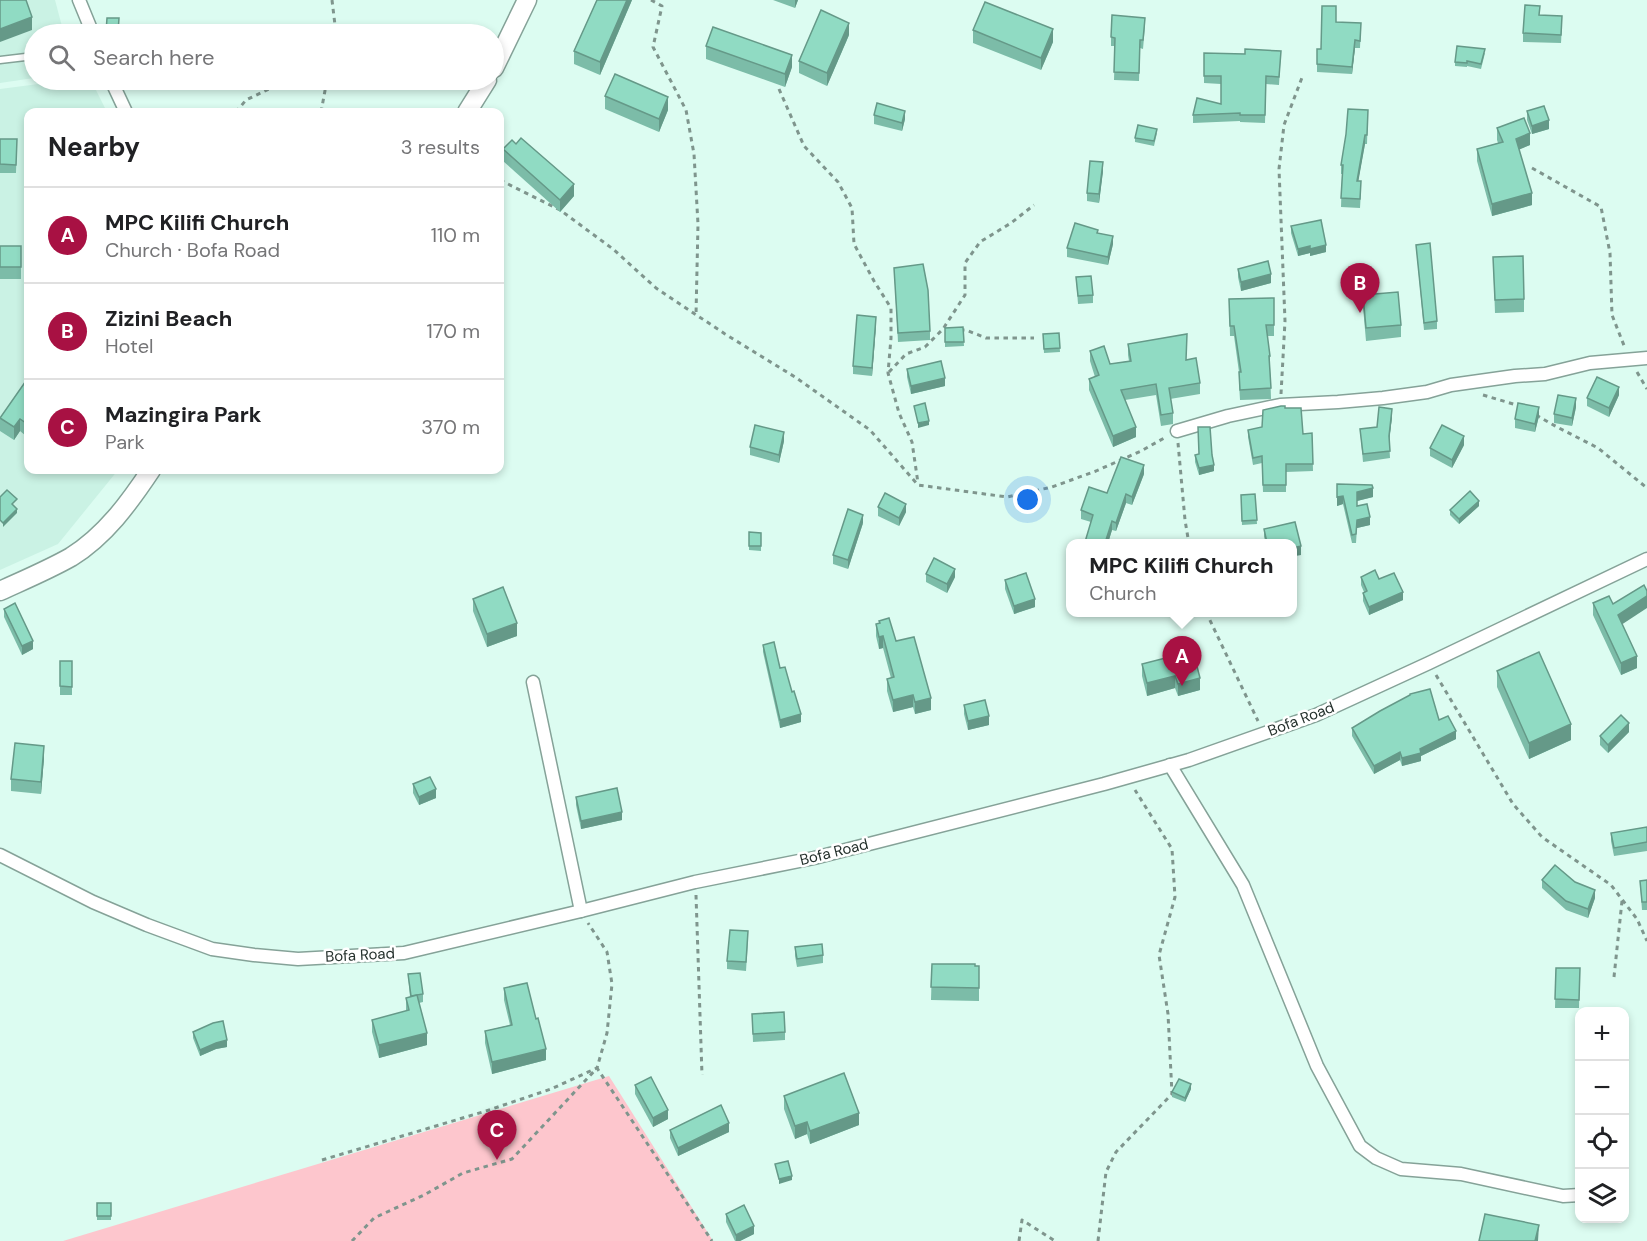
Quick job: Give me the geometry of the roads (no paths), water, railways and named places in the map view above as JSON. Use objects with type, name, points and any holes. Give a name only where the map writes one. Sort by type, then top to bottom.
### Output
[{"type":"street","points":[[79,0],[89,24]]},
{"type":"street","points":[[504,47],[527,0]]},
{"type":"street","points":[[116,90],[124,108]]},
{"type":"street","points":[[469,108],[480,90]]},
{"type":"street","points":[[1177,431],[1228,416],[1280,405],[1383,398],[1426,392],[1451,385],[1545,374],[1590,363],[1647,358]]},
{"type":"street","points":[[0,591],[53,567],[82,548],[107,528],[130,502],[148,474]]},
{"type":"street","name":"Bofa Road","points":[[0,855],[93,902],[212,949],[298,959],[404,953],[695,882],[814,858],[1170,765],[1316,715],[1647,559]]},
{"type":"street","points":[[533,682],[581,911]]},
{"type":"street","points":[[1170,765],[1243,885],[1317,1066],[1360,1146],[1376,1158],[1401,1169],[1461,1174],[1563,1196],[1575,1195]]},
{"type":"lane","points":[[0,60],[24,57]]},
{"type":"place","name":"Zizini Beach","points":[[1360,313]]},
{"type":"place","name":"MPC Kilifi Church","points":[[1182,686]]},
{"type":"place","name":"Mazingira Park","points":[[497,1160]]}]
